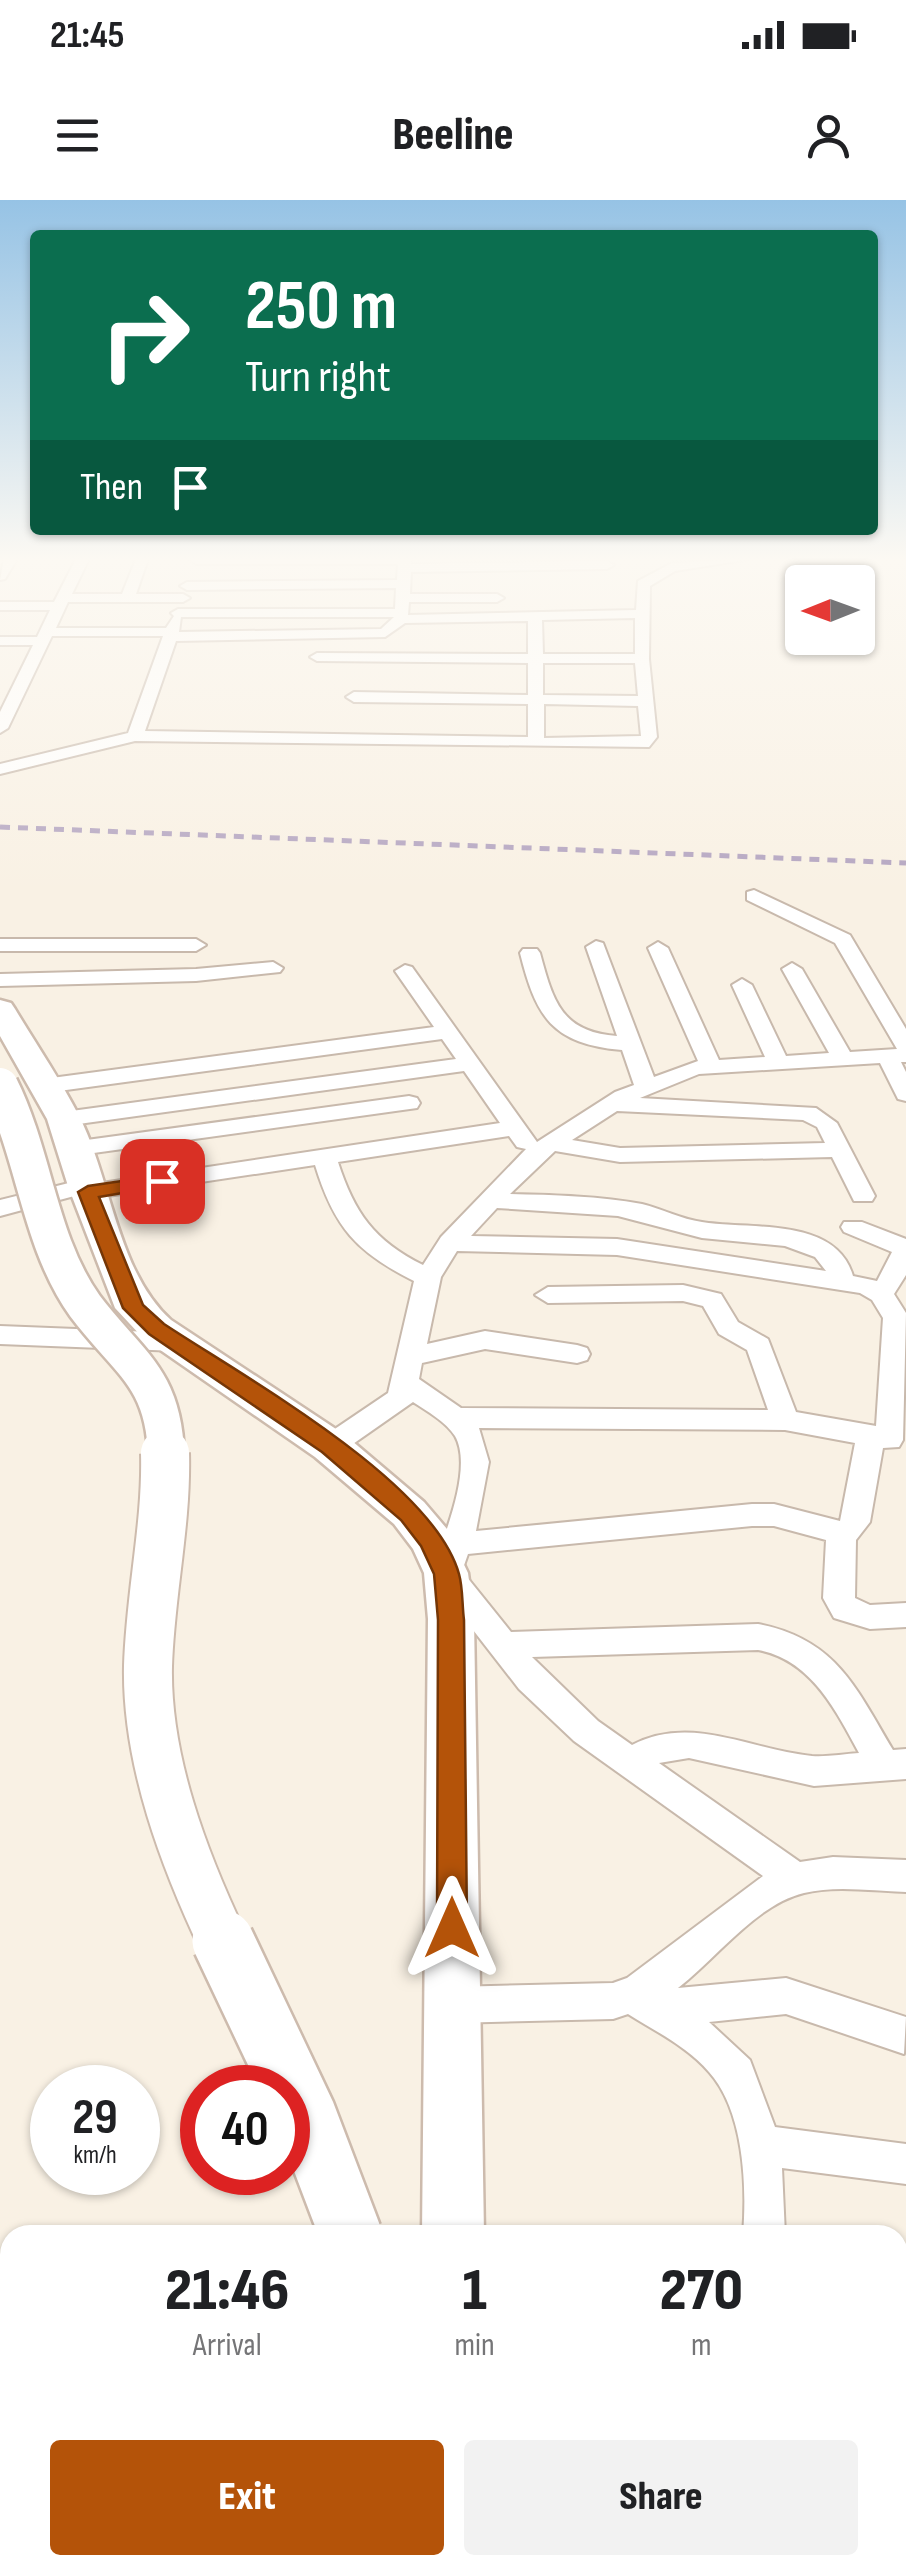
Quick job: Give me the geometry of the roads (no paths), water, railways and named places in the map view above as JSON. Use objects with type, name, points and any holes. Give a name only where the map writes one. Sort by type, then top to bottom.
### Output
[{"type":"street","points":[[0,728],[27,670]]},
{"type":"street","points":[[135,736],[159,670]]},
{"type":"street","points":[[356,717],[359,670]]},
{"type":"street","points":[[535,670],[536,743]]},
{"type":"street","points":[[356,717],[536,743],[643,744],[649,738],[643,670]]},
{"type":"street","points":[[0,769],[135,736],[535,699],[645,701]]},
{"type":"street","points":[[754,896],[843,939],[878,996],[900,1053],[906,1094]]},
{"type":"street","points":[[0,945],[196,945]]},
{"type":"street","points":[[596,947],[646,1086]]},
{"type":"street","points":[[658,948],[710,1066]]},
{"type":"street","points":[[530,953],[540,998],[559,1026],[588,1040],[631,1044]]},
{"type":"street","points":[[0,980],[196,975],[274,968]]},
{"type":"street","points":[[792,969],[843,1058]]},
{"type":"street","points":[[405,971],[516,1128],[542,1148],[620,1154],[841,1150]]},
{"type":"street","points":[[742,985],[778,1061]]},
{"type":"street","points":[[878,996],[906,995]]},
{"type":"street","points":[[0,1009],[134,1308],[176,1342],[330,1446],[410,1513],[451,1559],[503,1645],[554,1703],[631,1763],[795,1878]]},
{"type":"street","points":[[0,1208],[59,1137],[222,1063],[448,1032]]},
{"type":"street","points":[[330,1446],[389,1410],[400,1398],[428,1277],[450,1243],[542,1148],[646,1086],[710,1066],[900,1053]]},
{"type":"street","points":[[222,1063],[230,1096],[273,1163]]},
{"type":"street","points":[[59,1137],[230,1096],[470,1064]]},
{"type":"street","points":[[59,1137],[250,1124],[409,1103]]},
{"type":"street","points":[[613,1104],[808,1113],[826,1123],[863,1196]]},
{"type":"street","points":[[347,2225],[306,2114],[189,1871],[159,1764],[148,1668],[166,1488],[164,1421],[144,1374],[84,1304],[56,1251],[18,1122],[59,1137],[273,1163],[516,1128]]},
{"type":"street","points":[[324,1156],[343,1214],[359,1234],[382,1256],[428,1277]]},
{"type":"street","points":[[490,1200],[640,1211],[704,1230],[784,1237],[832,1256],[841,1268],[841,1280]]},
{"type":"street","points":[[451,1559],[752,1514],[841,1533],[850,1530],[889,1439],[896,1318],[891,1297],[906,1256],[904,1246],[853,1227]]},
{"type":"street","points":[[450,1243],[591,1244],[841,1280],[891,1297]]},
{"type":"street","points":[[683,1293],[702,1260]]},
{"type":"street","points":[[548,1295],[683,1293],[712,1300],[728,1328],[759,1344],[785,1420]]},
{"type":"street","points":[[0,1336],[176,1342]]},
{"type":"street","points":[[408,1370],[485,1340],[578,1354]]},
{"type":"street","points":[[408,1370],[466,1429],[474,1445],[475,1468],[451,1559],[453,2225]]},
{"type":"street","points":[[453,1418],[785,1420],[889,1439]]},
{"type":"street","points":[[841,1533],[839,1598],[845,1609],[870,1617],[906,1615]]},
{"type":"street","points":[[503,1645],[758,1637],[790,1642],[824,1668],[895,1765]]},
{"type":"street","points":[[631,1763],[652,1748],[689,1744],[814,1771],[895,1765]]},
{"type":"street","points":[[643,2002],[657,1982],[776,1887],[795,1878],[818,1875],[906,1876]]},
{"type":"street","points":[[452,2005],[786,1996],[904,2034]]},
{"type":"street","points":[[643,2002],[709,2043],[730,2064],[746,2089],[758,2144],[765,2225]]},
{"type":"street","points":[[758,2144],[906,2164]]},
{"type":"railway","points":[[0,827],[906,863]]}]
